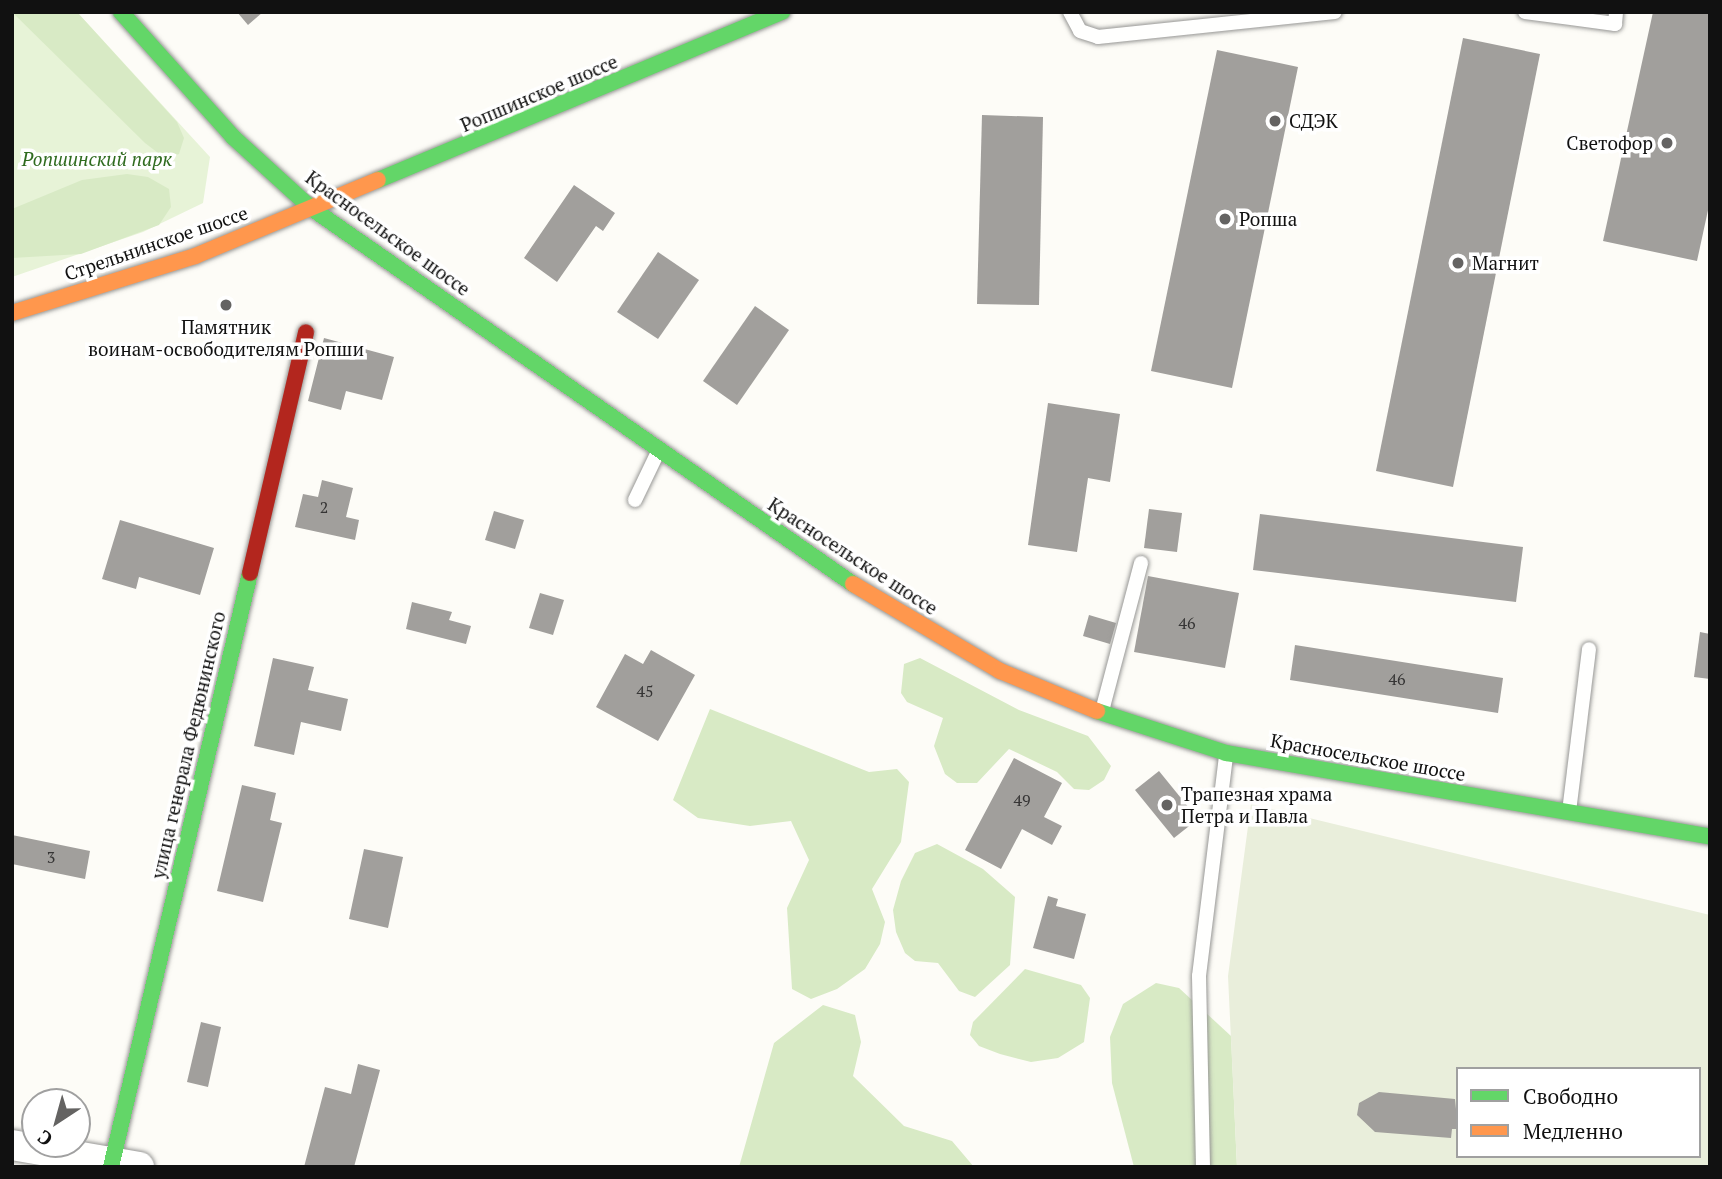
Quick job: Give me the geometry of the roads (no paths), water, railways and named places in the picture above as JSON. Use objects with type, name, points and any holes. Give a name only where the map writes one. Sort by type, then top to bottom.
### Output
[{"type":"main road","name":"Красносельское шоссе","points":[[121,12],[233,137],[312,208],[658,452],[909,618],[1000,671],[1102,713],[1226,753],[1710,837]]},
{"type":"main road","name":"Ропшинское шоссе","points":[[312,208],[782,12]]},
{"type":"main road","name":"Стрельнинское шоссе","points":[[12,313],[195,256],[312,208]]},
{"type":"main road","name":"улица генерала Федюнинского","points":[[120,1165],[306,332]]},
{"type":"street","points":[[12,1145],[120,1165]]},
{"type":"lane","points":[[1070,12],[1080,30],[1098,37],[1335,12]]},
{"type":"lane","points":[[1525,12],[1615,24],[1616,12]]},
{"type":"lane","points":[[635,500],[658,452]]},
{"type":"lane","points":[[1102,713],[1141,563]]},
{"type":"lane","points":[[1569,813],[1589,649]]},
{"type":"lane","points":[[1203,1167],[1199,976],[1226,753]]},
{"type":"place","name":"СДЭК","points":[[1275,121]]},
{"type":"place","name":"Светофор","points":[[1667,143]]},
{"type":"place","name":"Ропша","points":[[1225,219]]},
{"type":"place","name":"Магнит","points":[[1458,263]]},
{"type":"place","name":"Памятник воинам-освободителям Ропши","points":[[226,305]]},
{"type":"place","name":"Трапезная храма Петра и Павла","points":[[1167,805]]},
{"type":"park label","name":"Ропшинский парк","points":[[97,159]]}]
